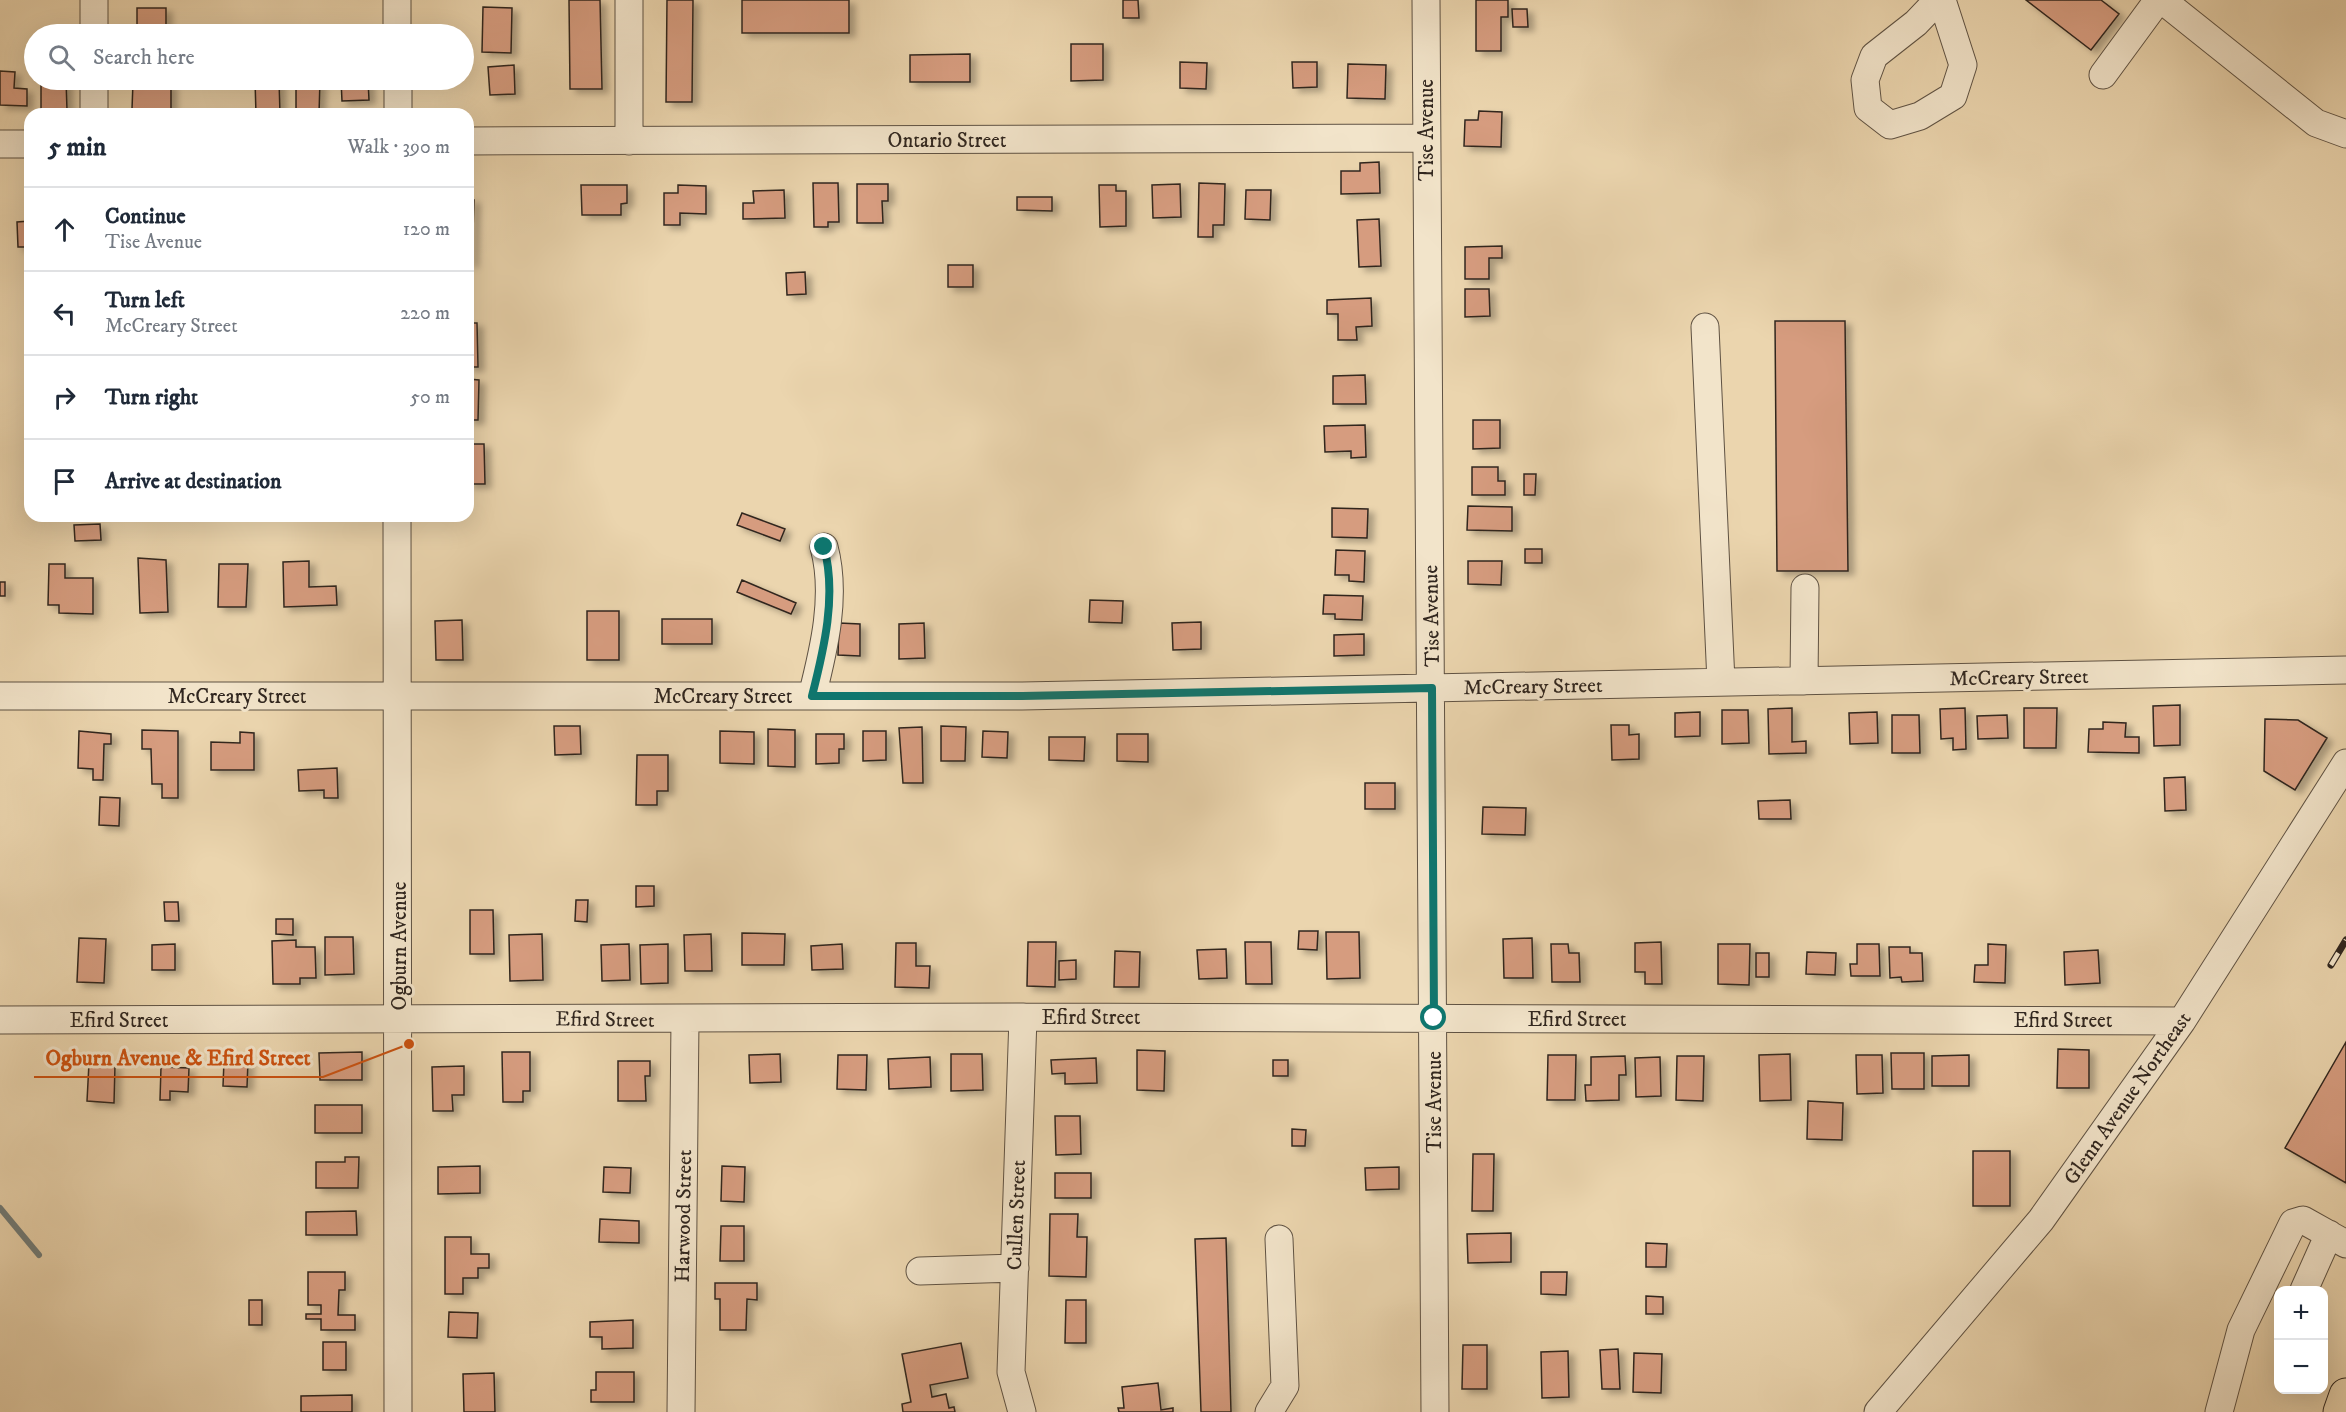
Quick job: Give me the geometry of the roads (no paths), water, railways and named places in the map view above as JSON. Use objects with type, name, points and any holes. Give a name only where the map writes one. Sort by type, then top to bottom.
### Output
[{"type":"main road","points":[[2340,1412],[2346,1395]]},
{"type":"street","points":[[94,0],[94,24]]},
{"type":"street","points":[[397,0],[397,24]]},
{"type":"street","points":[[629,0],[629,141]]},
{"type":"street","name":"Tise Avenue","points":[[1426,0],[1436,1412]]},
{"type":"street","points":[[2103,75],[2160,0],[2316,123],[2346,134]]},
{"type":"street","points":[[94,90],[94,108]]},
{"type":"street","points":[[398,90],[398,108]]},
{"type":"street","name":"Ontario Street","points":[[474,141],[1426,138]]},
{"type":"street","points":[[0,144],[24,144]]},
{"type":"street","points":[[1705,327],[1721,682]]},
{"type":"street","name":"Ogburn Avenue","points":[[397,522],[400,1019],[398,1412]]},
{"type":"street","points":[[812,696],[824,645],[827,614],[830,570],[824,547]]},
{"type":"street","points":[[1804,681],[1805,588]]},
{"type":"street","name":"McCreary Street","points":[[0,696],[1045,695],[2346,670]]},
{"type":"street","name":"Glenn Avenue Northeast","points":[[1878,1412],[2041,1220],[2182,1021],[2346,763]]},
{"type":"street","name":"Efird Street","points":[[0,1020],[684,1020],[1023,1017],[2182,1021]]},
{"type":"street","name":"Cullen Street","points":[[1022,1412],[1011,1372],[1023,1017]]},
{"type":"street","name":"Harwood Street","points":[[681,1412],[684,1020]]},
{"type":"street","points":[[2219,1412],[2241,1330],[2293,1223],[2303,1220],[2337,1239],[2307,1286]]},
{"type":"street","points":[[1269,1412],[1285,1386],[1280,1239]]},
{"type":"street","points":[[920,1271],[1015,1268]]},
{"type":"waterway","points":[[0,1208],[39,1255]]},
{"type":"railway","points":[[2331,965],[2346,940]]},
{"type":"place","name":"Ogburn Avenue & Efird Street","points":[[409,1044]]}]
